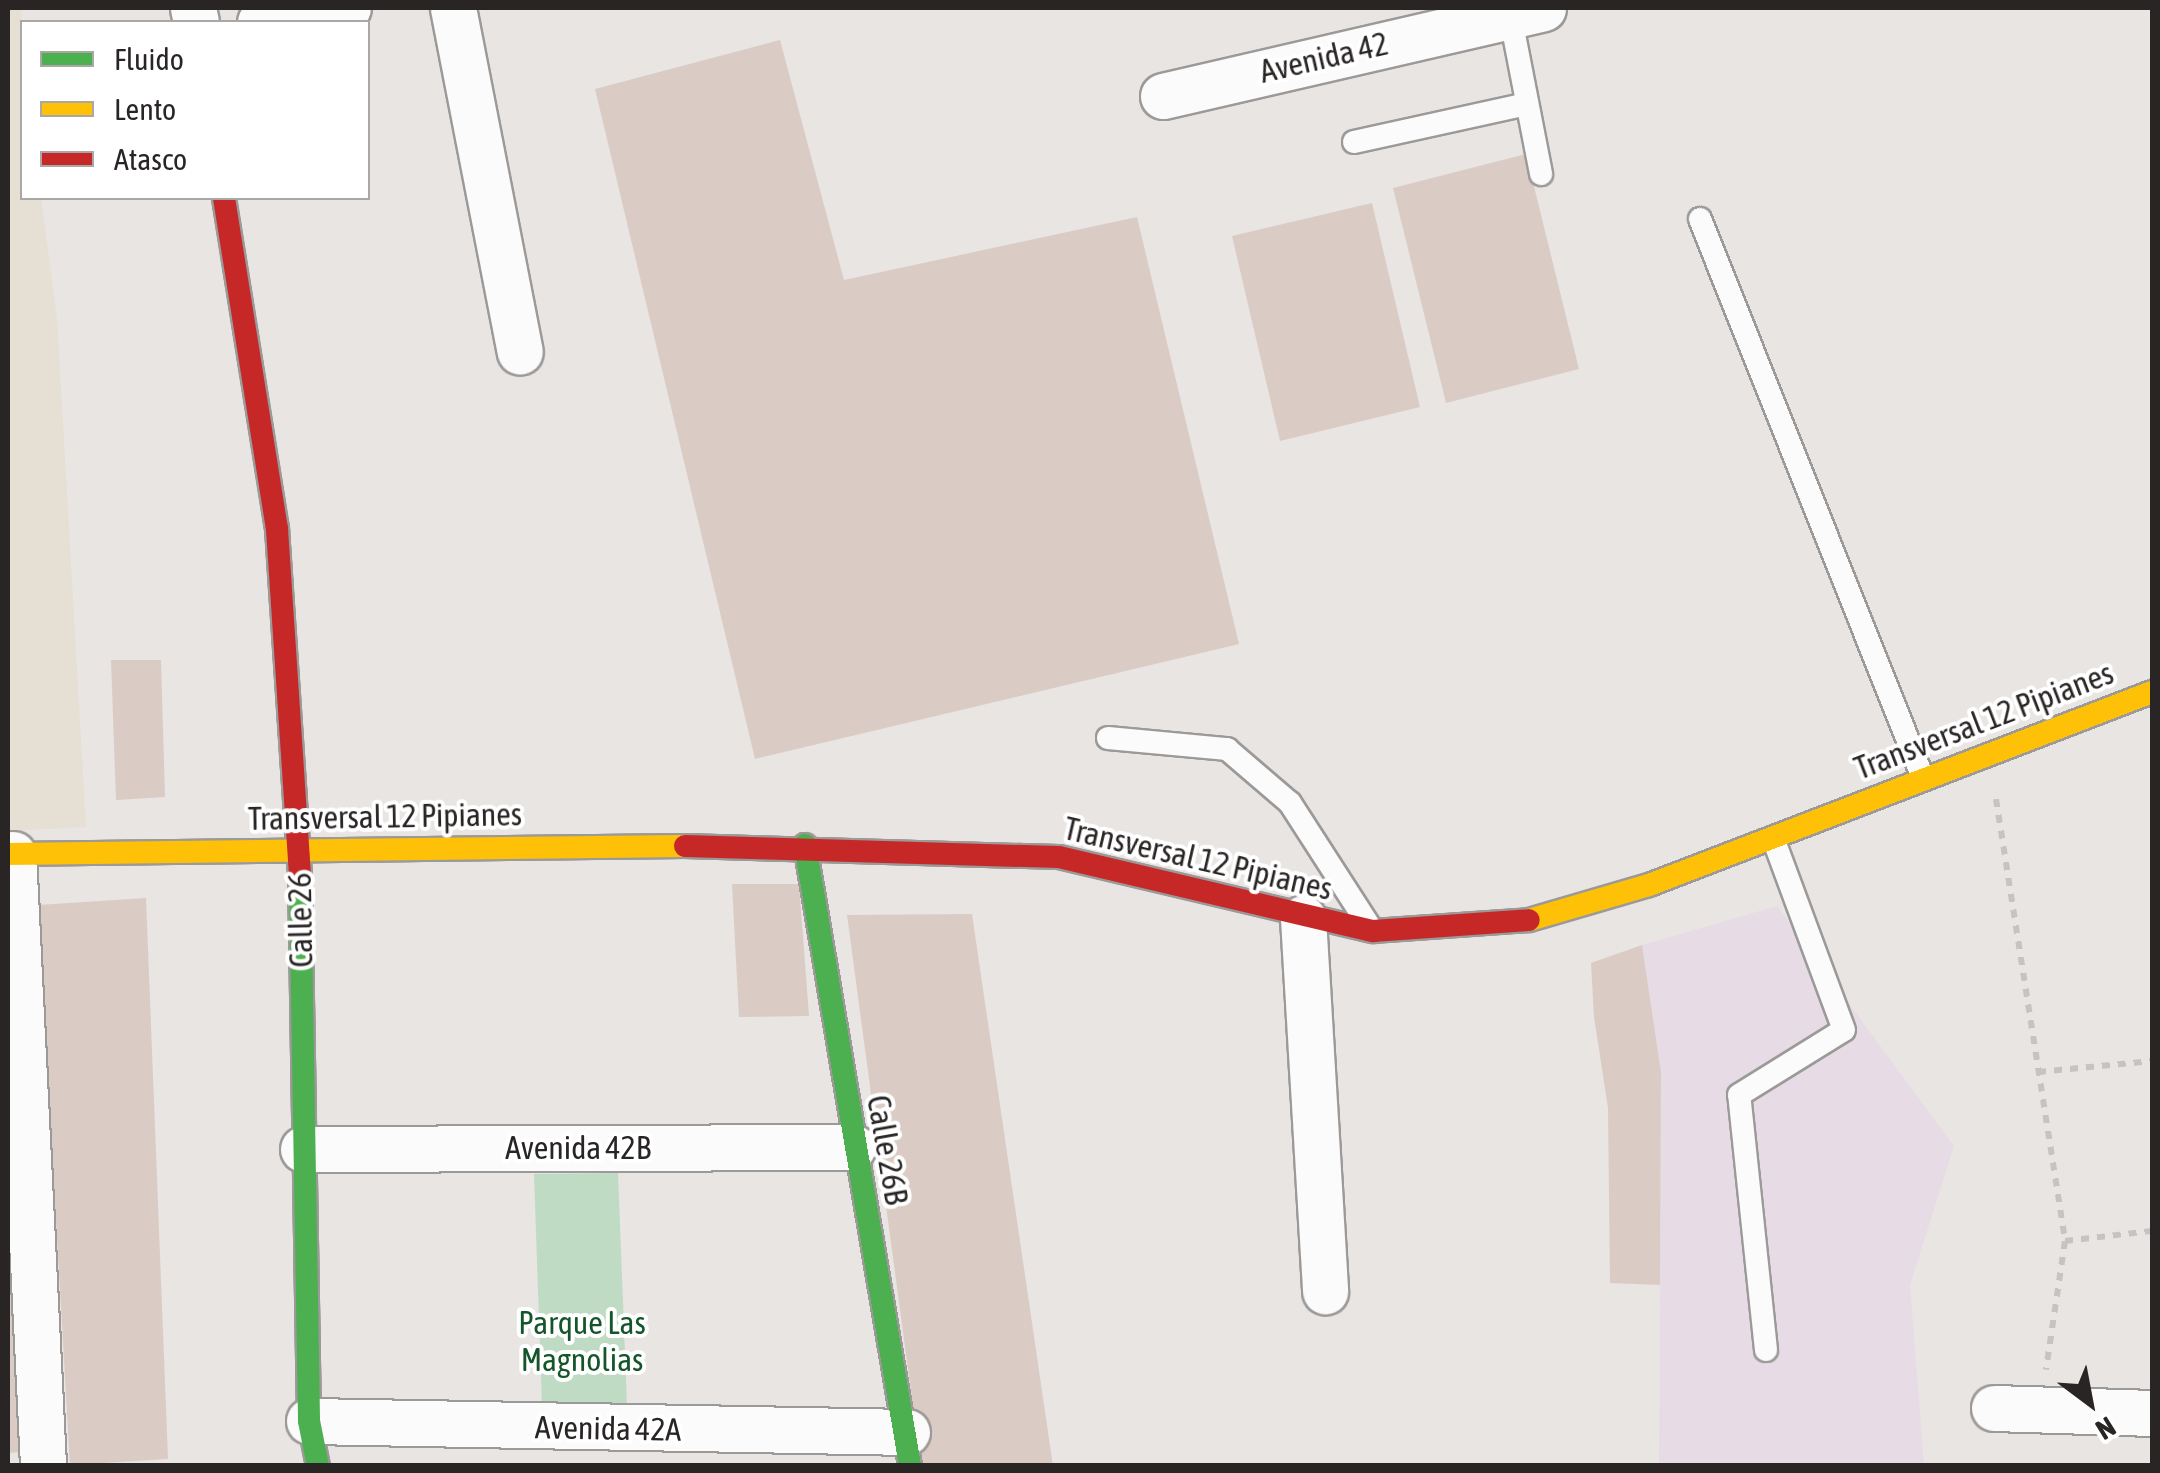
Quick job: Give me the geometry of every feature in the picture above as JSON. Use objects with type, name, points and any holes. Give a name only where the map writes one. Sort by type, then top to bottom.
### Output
[{"type":"street","points":[[273,20],[348,8]]},
{"type":"street","points":[[452,8],[520,352]]},
{"type":"street","name":"Avenida 42","points":[[1164,96],[1527,11]]},
{"type":"street","name":"Calle 26","points":[[224,200],[277,528],[300,850],[309,1421],[318,1466]]},
{"type":"street","name":"Transversal 12 Pipianes","points":[[10,854],[805,845],[1059,857],[1372,932],[1525,921],[1773,838],[1989,753],[2150,702]]},
{"type":"street","name":"Calle 26B","points":[[805,845],[852,1146],[908,1449]]},
{"type":"street","points":[[10,854],[13,967],[43,1466]]},
{"type":"street","points":[[1303,918],[1324,1291]]},
{"type":"street","name":"Avenida 42B","points":[[303,1149],[852,1146]]},
{"type":"street","points":[[1994,1408],[2152,1413]]},
{"type":"street","name":"Avenida 42A","points":[[309,1421],[648,1448],[908,1449]]},
{"type":"lane","points":[[1527,11],[1528,104],[1541,174]]},
{"type":"lane","points":[[1354,142],[1528,104]]},
{"type":"lane","points":[[1700,219],[1923,778]]},
{"type":"lane","points":[[1108,738],[1227,749],[1290,804],[1372,932]]},
{"type":"lane","points":[[1766,1350],[1739,1095],[1844,1030],[1773,838]]},
{"type":"path","points":[[1989,753],[2065,1241],[2041,1408]]},
{"type":"path","points":[[2038,1072],[2152,1061]]},
{"type":"path","points":[[2065,1241],[2152,1231]]},
{"type":"shaded area","points":[[8,8],[21,8],[20,200],[41,200],[57,318],[86,827],[8,831]]},
{"type":"shaded area","points":[[1777,906],[1954,1146],[1910,1285],[1924,1465],[1659,1465],[1661,1072],[1642,945]]},
{"type":"green space","name":"Parque Las Magnolias","points":[[618,1173],[627,1406],[542,1406],[534,1174]]},
{"type":"building","points":[[780,40],[844,280],[1137,217],[1239,644],[755,759],[595,89]]},
{"type":"building","points":[[1526,154],[1579,369],[1446,403],[1393,188]]},
{"type":"building","points":[[1372,203],[1420,407],[1280,441],[1232,236]]},
{"type":"building","points":[[111,660],[161,660],[165,797],[116,800]]},
{"type":"building","points":[[732,884],[799,884],[809,1016],[739,1017]]},
{"type":"building","points":[[146,898],[168,1459],[70,1465],[38,905]]},
{"type":"building","points":[[972,914],[1053,1466],[921,1466],[847,915]]},
{"type":"building","points":[[1642,945],[1661,1072],[1660,1285],[1610,1283],[1608,1108],[1594,1017],[1591,963]]},
{"type":"building","points":[[8,1002],[34,1451],[8,1453]]},
{"type":"traffic: fast","points":[[805,845],[910,1466]]},
{"type":"traffic: fast","points":[[300,876],[309,1421],[318,1466]]},
{"type":"traffic: slow","points":[[1529,920],[1649,885],[2152,692]]},
{"type":"traffic: slow","points":[[8,854],[685,846]]},
{"type":"traffic: jam","points":[[224,200],[277,529],[300,876]]},
{"type":"traffic: jam","points":[[685,846],[1059,857],[1373,931],[1529,920]]}]
